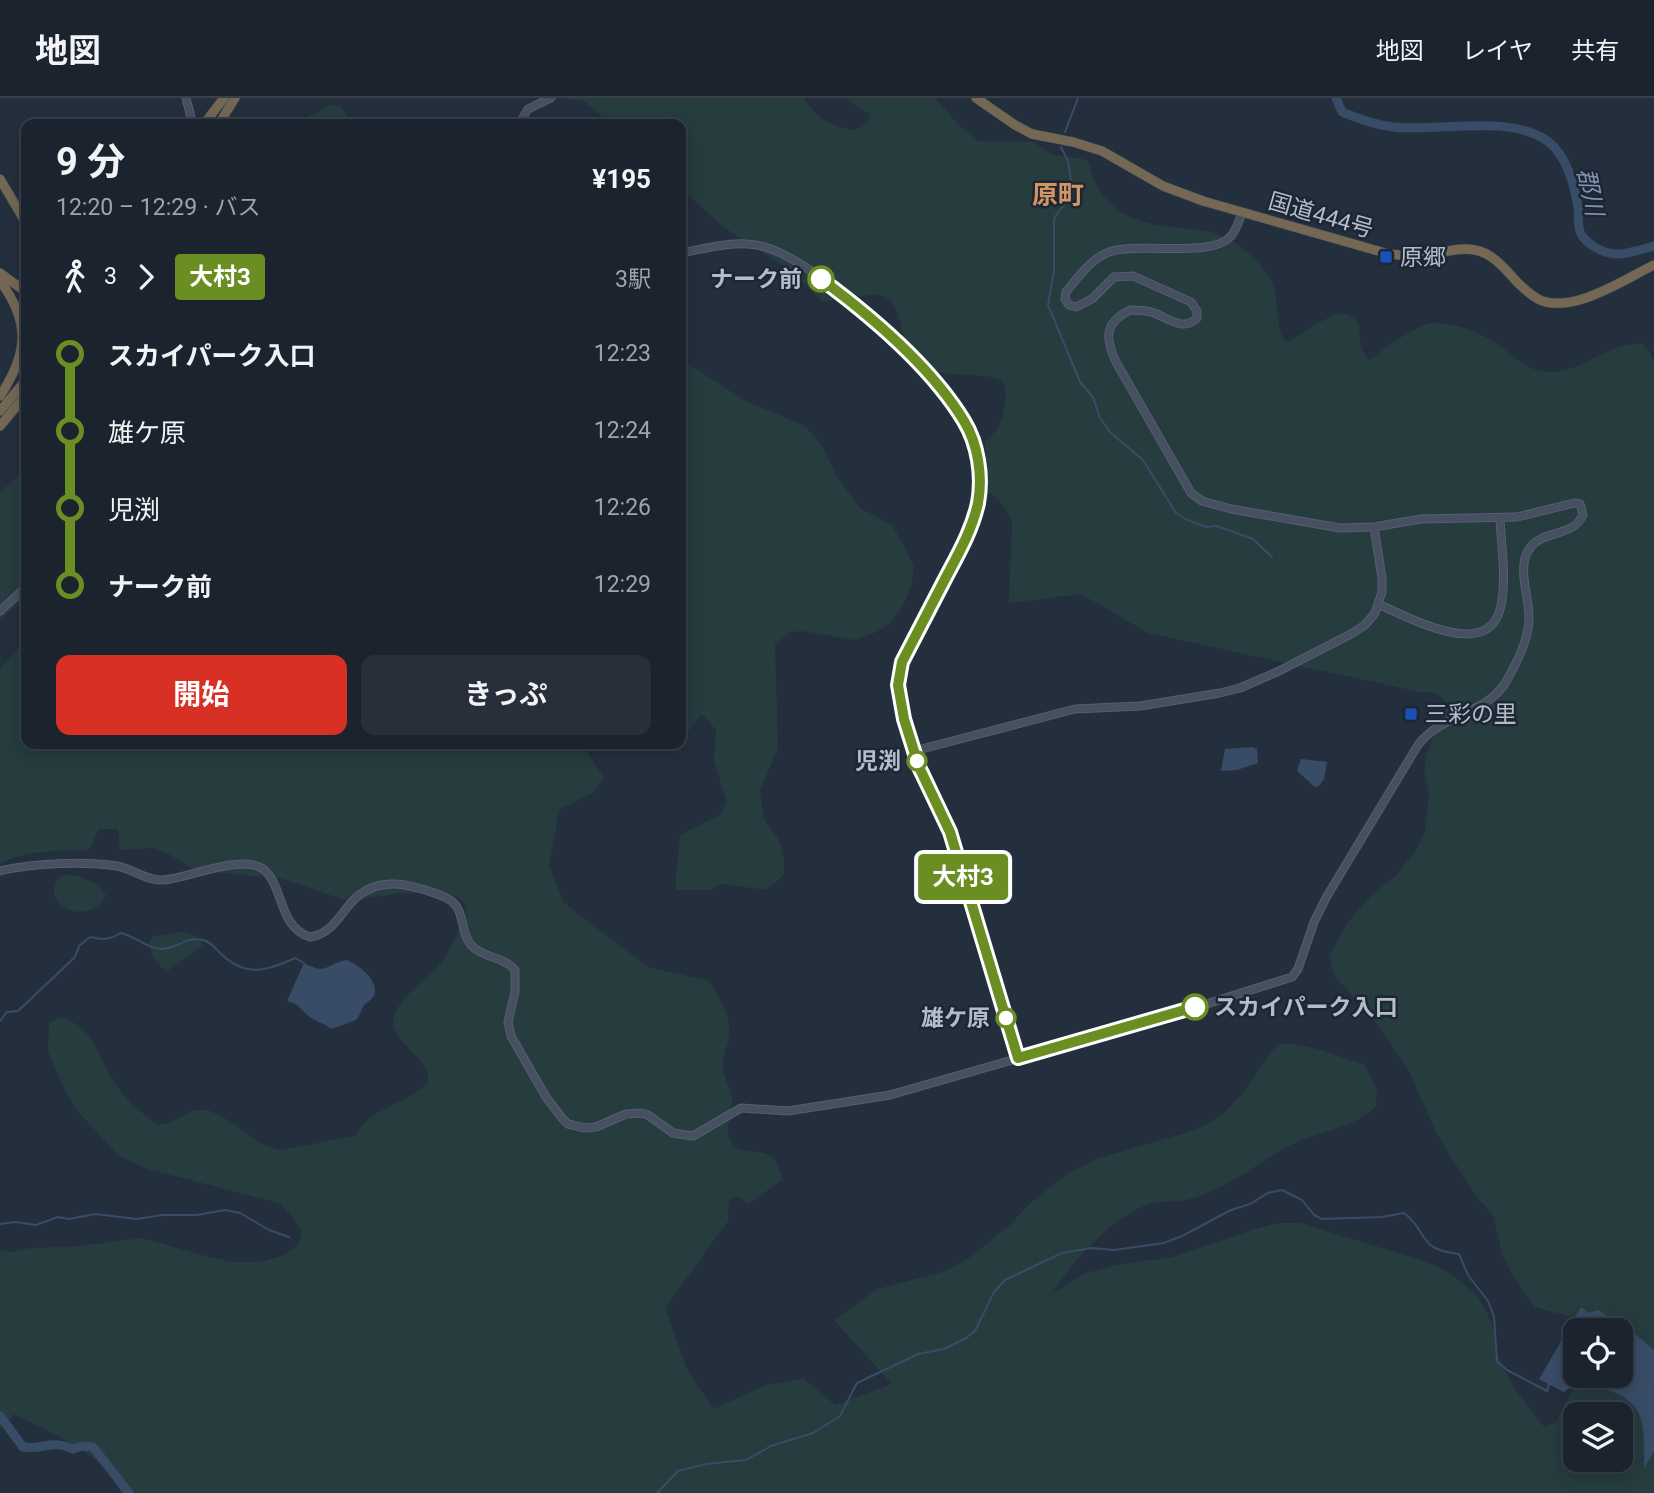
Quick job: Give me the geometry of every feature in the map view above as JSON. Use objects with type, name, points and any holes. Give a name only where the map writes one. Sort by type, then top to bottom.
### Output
[{"type":"highway","points":[[209,119],[224,98]]},
{"type":"highway","points":[[222,119],[235,98]]},
{"type":"highway","points":[[228,119],[240,98]]},
{"type":"highway","name":"国道444号","points":[[976,98],[1032,134],[1102,151],[1163,186],[1242,213],[1408,257],[1457,249],[1477,250],[1495,259],[1538,299],[1550,303],[1581,300],[1598,294],[1654,265]]},
{"type":"highway","points":[[0,179],[21,215]]},
{"type":"highway","points":[[0,273],[21,288]]},
{"type":"highway","points":[[0,281],[19,311],[21,326]]},
{"type":"highway","points":[[0,396],[15,369],[21,347]]},
{"type":"highway","points":[[0,411],[21,386]]},
{"type":"highway","points":[[0,426],[21,401]]},
{"type":"street","points":[[186,98],[191,119]]},
{"type":"street","points":[[522,119],[528,109],[551,98]]},
{"type":"street","points":[[0,871],[54,864],[115,866],[160,880],[229,866],[253,865],[268,875],[296,930],[310,937],[325,933],[351,903],[372,888],[394,883],[405,884],[446,897],[458,908],[467,939],[472,946],[515,970],[515,992],[509,1015],[511,1036],[555,1109],[568,1124],[577,1127],[596,1127],[634,1112],[648,1115],[673,1133],[693,1136],[741,1108],[788,1111],[890,1095],[1292,977],[1298,969],[1314,922],[1327,896],[1418,745],[1445,721],[1486,703],[1506,683],[1524,644],[1529,621],[1524,569],[1525,557],[1530,548],[1544,537],[1571,530],[1579,524],[1583,515],[1580,505],[1574,503],[1534,514],[1500,518],[1421,519],[1374,527],[1340,528],[1214,504],[1202,501],[1191,493],[1116,362],[1108,346],[1108,334],[1112,323],[1120,314],[1130,310],[1152,312],[1185,325],[1193,323],[1197,318],[1197,311],[1191,302],[1133,276],[1114,277],[1083,305],[1076,307],[1069,305],[1065,299],[1066,292],[1095,260],[1107,253],[1135,248],[1210,246],[1229,238],[1242,213]]},
{"type":"street","points":[[686,252],[732,243],[747,244],[779,251],[795,260],[882,327],[933,382],[965,422],[974,442],[980,481],[976,511],[967,538],[908,650],[899,673],[899,701],[919,767],[950,832],[1018,1058]]},
{"type":"street","points":[[1380,605],[1446,632],[1459,635],[1482,630],[1499,614],[1502,601],[1500,518]]},
{"type":"street","points":[[914,751],[1075,709],[1160,704],[1240,688],[1351,634],[1365,625],[1380,605],[1382,578],[1374,527]]},
{"type":"street","points":[[0,611],[21,592]]},
{"type":"green space","points":[[563,98],[803,98],[825,121],[855,130],[869,120],[870,115],[846,98],[935,98],[958,124],[979,141],[1032,142],[1054,155],[1089,162],[1102,194],[1126,215],[1157,225],[1213,233],[1237,245],[1259,264],[1271,280],[1276,294],[1281,333],[1288,342],[1332,316],[1345,314],[1359,323],[1362,349],[1370,360],[1410,332],[1434,323],[1455,325],[1478,333],[1498,344],[1526,366],[1545,372],[1576,367],[1608,351],[1630,344],[1643,344],[1650,352],[1654,364],[1654,1364],[1633,1343],[1633,1318],[1576,1318],[1535,1307],[1514,1278],[1503,1256],[1493,1215],[1479,1200],[1436,1132],[1409,1071],[1374,1020],[1334,975],[1329,957],[1347,923],[1372,895],[1395,876],[1414,853],[1425,833],[1429,795],[1424,770],[1427,753],[1447,705],[1442,697],[1148,633],[1081,594],[1009,603],[1012,524],[997,498],[988,492],[985,441],[995,431],[1004,410],[1006,396],[1003,383],[992,377],[936,371],[908,349],[896,308],[886,297],[865,295],[822,302],[796,274],[722,226],[686,193],[686,119],[605,119],[586,102]]},
{"type":"green space","points":[[330,105],[341,106],[347,115],[347,119],[303,119]]},
{"type":"green space","points":[[686,362],[744,400],[805,426],[823,447],[837,477],[860,508],[892,525],[914,568],[911,587],[902,608],[889,624],[874,633],[856,640],[802,631],[790,632],[775,645],[778,748],[760,791],[764,819],[780,842],[784,874],[765,890],[722,884],[710,890],[675,890],[680,835],[720,815],[727,803],[714,760],[716,730],[702,714],[686,734]]},
{"type":"green space","points":[[21,474],[21,602],[0,620],[0,492]]},
{"type":"green space","points":[[21,646],[21,749],[585,749],[604,778],[594,792],[559,810],[549,866],[564,903],[648,967],[710,981],[725,1010],[729,1026],[723,1065],[732,1100],[729,1138],[734,1146],[740,1149],[772,1157],[782,1180],[748,1204],[738,1196],[729,1201],[728,1221],[665,1308],[688,1372],[714,1409],[765,1385],[804,1379],[835,1405],[892,1384],[834,1320],[878,1289],[946,1271],[966,1260],[1069,1173],[1096,1159],[1192,1131],[1209,1123],[1225,1112],[1241,1095],[1272,1051],[1280,1044],[1296,1044],[1365,1065],[1377,1091],[1376,1106],[1348,1124],[1285,1148],[1212,1191],[1185,1200],[1154,1203],[1126,1216],[1096,1240],[1070,1268],[1052,1294],[1086,1273],[1117,1265],[1172,1257],[1278,1223],[1300,1223],[1424,1261],[1448,1272],[1479,1298],[1492,1323],[1497,1355],[1514,1388],[1544,1427],[1557,1421],[1563,1408],[1563,1472],[1633,1472],[1633,1402],[1566,1402],[1576,1388],[1619,1388],[1654,1404],[1654,1493],[121,1493],[105,1468],[91,1456],[57,1436],[11,1413],[13,1416],[0,1431],[0,1250],[11,1252],[142,1238],[209,1257],[234,1262],[259,1262],[282,1256],[296,1246],[301,1239],[301,1231],[292,1216],[279,1203],[148,1169],[119,1156],[82,1116],[67,1095],[48,1051],[49,1023],[61,1017],[82,1029],[94,1044],[119,1089],[134,1106],[158,1125],[167,1124],[195,1110],[208,1110],[263,1145],[281,1150],[355,1136],[361,1126],[378,1112],[419,1090],[428,1082],[420,1060],[397,1034],[394,1018],[403,1001],[441,963],[456,937],[467,909],[463,901],[453,895],[402,893],[348,901],[283,879],[195,870],[167,853],[152,848],[120,850],[118,829],[99,829],[89,850],[32,853],[0,864],[0,669]]},
{"type":"green space","points":[[65,875],[88,880],[106,895],[94,909],[77,912],[69,910],[62,906],[54,893],[58,877]]},
{"type":"green space","points":[[184,932],[198,937],[203,945],[166,972],[153,958],[149,942],[153,936]]},
{"type":"water","points":[[1225,749],[1257,749],[1258,763],[1237,770],[1221,771]]},
{"type":"water","points":[[1301,759],[1327,762],[1324,779],[1319,786],[1315,787],[1297,771]]},
{"type":"water","points":[[346,960],[365,972],[375,987],[373,996],[364,1005],[356,1020],[331,1029],[287,1001],[304,963],[322,969]]},
{"type":"water","points":[[1581,1307],[1589,1313],[1598,1310],[1611,1318],[1575,1318]]},
{"type":"water","points":[[1633,1332],[1654,1350],[1654,1451],[1644,1468],[1642,1423],[1633,1402],[1600,1388],[1633,1388]]},
{"type":"water","points":[[1563,1338],[1563,1388],[1569,1388],[1564,1392],[1539,1379]]},
{"type":"waterway","points":[[1065,132],[1078,98]]},
{"type":"waterway","name":"郡川","points":[[1336,98],[1342,112],[1386,126],[1509,127],[1543,138],[1558,151],[1568,168],[1578,207],[1580,231],[1587,242],[1612,254],[1654,246]]},
{"type":"waterway","points":[[1061,147],[1068,161],[1073,193],[1054,218],[1054,271],[1048,305],[1080,382],[1093,397],[1100,418],[1110,432],[1143,460],[1176,513],[1206,527],[1217,526],[1253,539],[1272,557]]},
{"type":"waterway","points":[[0,1021],[7,1012],[18,1011],[75,957],[79,946],[90,937],[106,939],[121,933],[161,949],[192,940],[203,940],[230,961],[248,969],[266,969],[295,958],[304,963]]},
{"type":"waterway","points":[[657,1493],[678,1471],[706,1464],[746,1460],[771,1446],[813,1433],[840,1416],[857,1383],[918,1354],[944,1349],[975,1331],[994,1292],[1005,1280],[1062,1253],[1091,1248],[1114,1250],[1164,1243],[1231,1210],[1250,1204],[1268,1193],[1282,1190],[1302,1200],[1314,1215],[1322,1219],[1382,1217],[1404,1213],[1436,1249],[1459,1254],[1468,1275],[1488,1301],[1494,1317],[1497,1361],[1507,1370],[1547,1391],[1549,1384]]},
{"type":"waterway","points":[[0,1224],[16,1222],[36,1225],[58,1217],[69,1219],[95,1214],[137,1219],[162,1215],[197,1215],[225,1210],[240,1213],[269,1230],[289,1237]]},
{"type":"waterway","points":[[0,1416],[23,1447],[93,1447],[129,1493]]},
{"type":"bus line","name":"大村3","points":[[821,279],[882,327],[899,344],[950,401],[965,422],[974,442],[980,481],[973,521],[967,538],[902,662],[898,685],[899,701],[919,767],[950,832],[1018,1058],[1195,1007]]},
{"type":"place","name":"原郷","points":[[1386,257]]},
{"type":"place","name":"ナーク前","points":[[821,279]]},
{"type":"place","name":"三彩の里","points":[[1411,714]]},
{"type":"place","name":"児渕","points":[[917,761]]},
{"type":"place","name":"スカイパーク入口","points":[[1195,1007]]},
{"type":"place","name":"雄ケ原","points":[[1006,1018]]},
{"type":"district","name":"原町","points":[[1058,195]]}]
